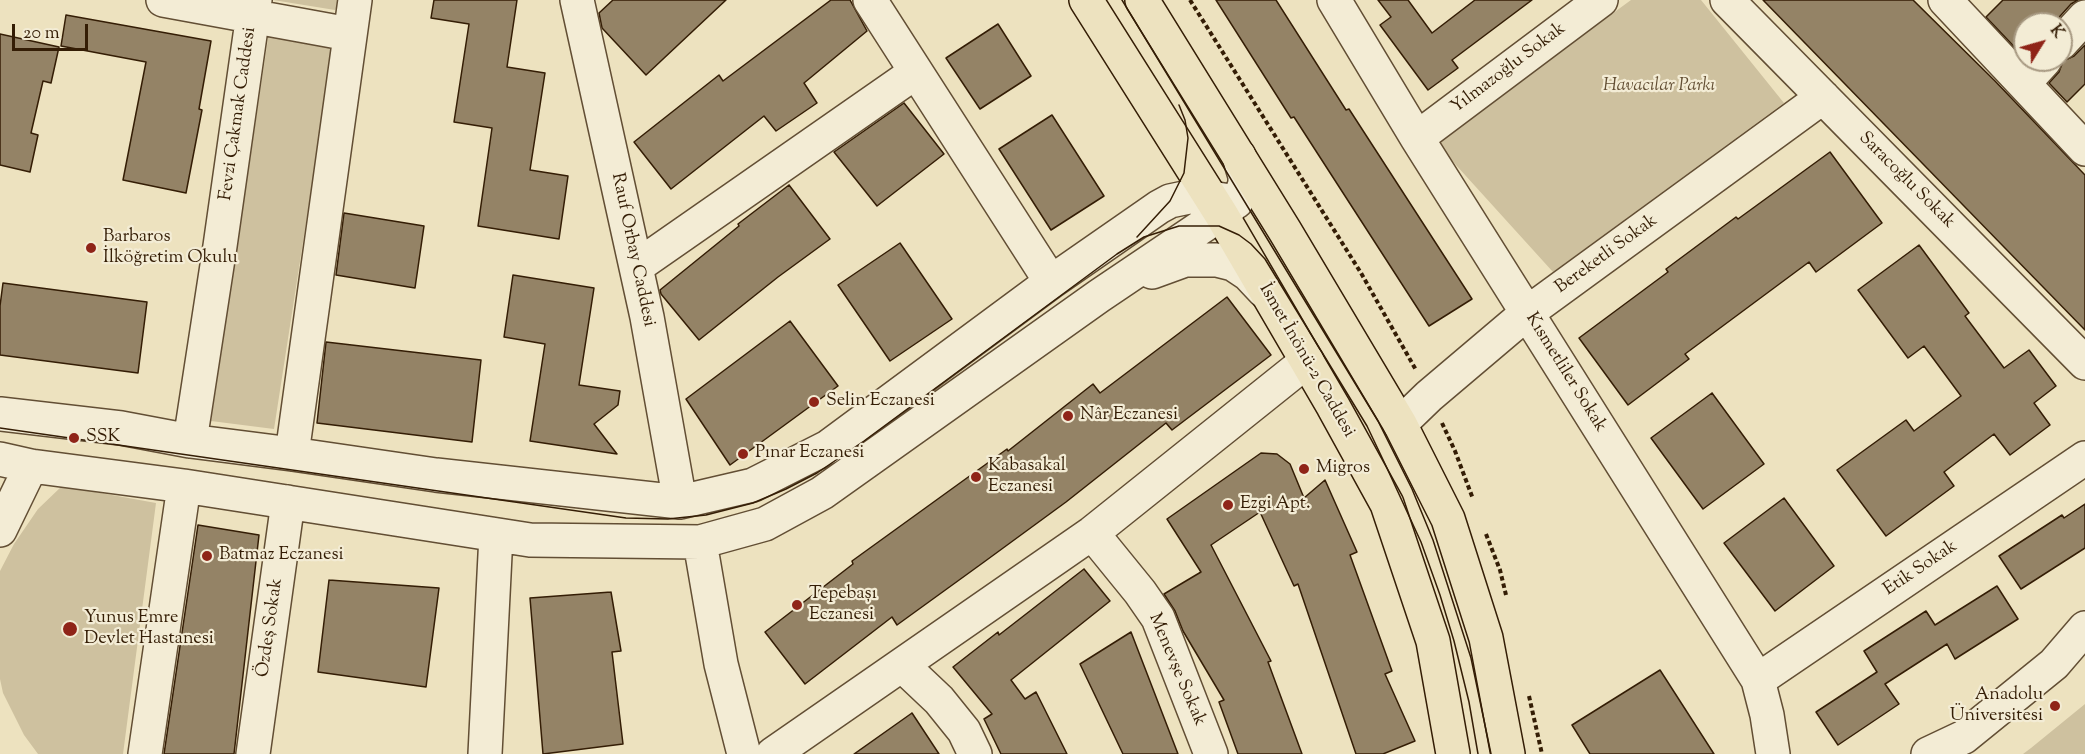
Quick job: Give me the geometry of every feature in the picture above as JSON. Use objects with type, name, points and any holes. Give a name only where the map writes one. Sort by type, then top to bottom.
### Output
[{"type":"main road","name":"İsmet İnönü-2 Caddesi","points":[[1086,0],[1169,130],[1223,205],[1273,303],[1387,504],[1433,641],[1453,754]]},
{"type":"main road","points":[[1142,0],[1285,231],[1400,424],[1448,519],[1486,638],[1508,754]]},
{"type":"street","points":[[163,0],[254,8],[349,34]]},
{"type":"street","points":[[292,454],[355,0]]},
{"type":"street","name":"Rauf Orbay Caddesi","points":[[577,0],[636,267],[680,502]]},
{"type":"street","points":[[870,0],[1051,282]]},
{"type":"street","name":"Kısmetliler Sokak","points":[[1334,0],[1417,138],[1758,680],[1767,715],[1773,754]]},
{"type":"street","name":"Yılmazoğlu Sokak","points":[[1417,138],[1601,0]]},
{"type":"street","name":"Saracoğlu Sokak","points":[[1726,0],[2085,363]]},
{"type":"street","points":[[1945,0],[2013,54]]},
{"type":"street","name":"Fevzi Çakmak Caddesi","points":[[190,441],[254,8]]},
{"type":"street","points":[[2073,30],[2085,17]]},
{"type":"street","points":[[636,267],[916,72]]},
{"type":"street","points":[[2035,72],[2085,149]]},
{"type":"street","name":"Bereketli Sokak","points":[[1400,424],[1429,396],[1527,313],[1823,97]]},
{"type":"street","points":[[1146,216],[1164,197],[1174,180],[1177,165],[1176,151],[1169,130]]},
{"type":"street","points":[[0,530],[16,463],[184,486],[530,540],[700,542],[765,524],[822,493],[1223,205],[1241,195],[1245,176],[1239,156]]},
{"type":"street","points":[[0,414],[121,428],[190,441],[436,475],[680,502],[753,485],[828,447],[1051,282],[1170,201],[1189,197],[1223,205],[1254,206],[1264,211],[1285,231]]},
{"type":"street","points":[[1099,296],[1165,266],[1185,260],[1203,259],[1218,260],[1241,269],[1254,280],[1273,303]]},
{"type":"street","points":[[773,754],[1092,533],[1307,361]]},
{"type":"street","name":"Etik Sokak","points":[[1758,680],[2085,458]]},
{"type":"street","points":[[145,754],[184,486]]},
{"type":"street","name":"Özdeş Sokak","points":[[253,754],[288,502]]},
{"type":"street","name":"Menevşe Sokak","points":[[1092,533],[1158,618],[1211,754]]},
{"type":"street","points":[[485,754],[496,535]]},
{"type":"street","points":[[700,542],[720,664],[744,754]]},
{"type":"street","points":[[1929,754],[1964,737],[2054,664],[2085,628]]},
{"type":"street","points":[[902,665],[939,700],[964,731],[975,754]]},
{"type":"green space","points":[[273,0],[341,0],[335,10]]},
{"type":"green space","name":"Havacılar Parkı","points":[[1631,0],[1701,0],[1784,103],[1553,272],[1436,143]]},
{"type":"green space","points":[[269,32],[334,42],[274,429],[211,421]]},
{"type":"green space","name":"Yunus Emre Devlet Hastanesi","points":[[62,486],[156,503],[123,754],[38,754],[24,735],[3,693],[0,679],[0,571],[14,544],[38,509]]},
{"type":"green space","points":[[2085,704],[2085,754],[2023,754],[2031,748]]},
{"type":"building","points":[[434,0],[517,0],[507,67],[545,73],[530,170],[568,176],[559,239],[478,226],[492,128],[454,122],[469,24],[431,18]]},
{"type":"building","points":[[613,0],[726,0],[646,75],[602,28],[599,13]]},
{"type":"building","points":[[831,0],[850,0],[867,31],[804,83],[817,103],[776,131],[764,116],[671,189],[634,142],[719,75],[723,81]]},
{"type":"building","points":[[1216,0],[1276,0],[1472,299],[1429,326]]},
{"type":"building","points":[[1378,0],[1408,0],[1432,33],[1475,0],[1532,0],[1452,60],[1458,68],[1428,90],[1380,25],[1391,17]]},
{"type":"building","points":[[1763,0],[1913,0],[1995,81],[2085,175],[2085,330]]},
{"type":"building","points":[[2003,0],[2078,0],[2064,12],[2013,12],[2013,45],[1986,17]]},
{"type":"building","points":[[66,15],[211,41],[199,109],[202,110],[186,193],[123,180],[146,62],[61,46]]},
{"type":"building","points":[[998,24],[1031,76],[980,109],[946,58]]},
{"type":"building","points":[[0,34],[59,47],[51,83],[43,81],[31,133],[38,135],[30,172],[0,165]]},
{"type":"building","points":[[2085,45],[2085,84],[2067,102],[2049,83],[2059,72],[2073,72],[2074,56]]},
{"type":"building","points":[[904,103],[944,154],[877,206],[834,152]]},
{"type":"building","points":[[1052,115],[1104,196],[1051,230],[999,149]]},
{"type":"building","points":[[1830,152],[1882,223],[1816,272],[1809,262],[1685,354],[1689,359],[1628,405],[1579,338],[1668,272],[1666,269],[1736,217],[1738,219]]},
{"type":"building","points":[[789,185],[830,239],[699,340],[660,290],[739,226],[738,224]]},
{"type":"building","points":[[344,213],[424,226],[415,288],[336,275]]},
{"type":"building","points":[[900,243],[952,319],[890,361],[838,285]]},
{"type":"building","points":[[1919,245],[1969,313],[1965,316],[2004,368],[2029,350],[2056,386],[2034,403],[2050,425],[2010,455],[1994,434],[1944,472],[1954,486],[1886,536],[1837,470],[1906,420],[1914,431],[1961,396],[1924,346],[1908,358],[1858,290]]},
{"type":"building","points":[[513,275],[594,288],[579,385],[620,391],[618,405],[594,424],[617,454],[530,441],[545,344],[504,337]]},
{"type":"building","points":[[3,283],[147,302],[138,373],[0,355],[0,306]]},
{"type":"building","points":[[1227,297],[1271,355],[1172,430],[1166,423],[1066,502],[897,625],[892,617],[805,684],[765,632],[853,564],[852,561],[1007,449],[1008,451],[1093,384],[1100,393]]},
{"type":"building","points":[[790,321],[838,386],[730,465],[686,399]]},
{"type":"building","points":[[326,342],[481,360],[472,442],[317,423]]},
{"type":"building","points":[[1712,393],[1764,464],[1703,509],[1651,438]]},
{"type":"building","points":[[1261,453],[1277,454],[1290,464],[1304,498],[1325,480],[1357,552],[1350,555],[1392,671],[1385,674],[1415,741],[1383,754],[1356,754],[1298,584],[1294,586],[1260,512],[1211,545],[1271,661],[1268,662],[1302,754],[1238,754],[1219,702],[1224,700],[1164,594],[1201,572],[1167,519]]},
{"type":"building","points":[[1784,498],[1834,566],[1775,611],[1724,543]]},
{"type":"building","points":[[2085,504],[2085,548],[2021,589],[1999,556],[2062,515],[2064,518]]},
{"type":"building","points":[[198,525],[259,535],[234,754],[164,754]]},
{"type":"building","points":[[1084,569],[1110,601],[1011,680],[1025,699],[1036,692],[1067,754],[1001,754],[984,719],[992,714],[953,667],[998,632],[999,635]]},
{"type":"building","points":[[329,580],[439,588],[426,687],[318,672]]},
{"type":"building","points":[[1997,586],[2018,619],[1955,659],[1947,644],[1885,684],[1899,704],[1838,745],[1816,712],[1877,672],[1864,651],[1926,611],[1935,625]]},
{"type":"building","points":[[611,592],[621,651],[612,652],[623,744],[543,754],[530,598]]},
{"type":"building","points":[[1131,632],[1178,754],[1123,754],[1080,664]]},
{"type":"building","points":[[1660,670],[1714,754],[1590,754],[1572,725]]},
{"type":"building","points":[[912,713],[939,754],[854,754]]},
{"type":"tram line","points":[[1122,0],[1378,421],[1412,489],[1433,540],[1471,658],[1491,754]]},
{"type":"tram line","points":[[1137,237],[1170,201],[1184,173],[1188,138],[1185,120],[1179,105]]},
{"type":"tram line","points":[[0,428],[626,518],[668,519],[706,515],[753,503],[817,473],[864,441],[1117,254],[1144,237],[1179,226],[1219,226],[1239,235],[1265,259],[1367,426],[1421,542],[1440,595],[1469,702],[1478,754]]},
{"type":"place","name":"Barbaros İlköğretim Okulu","points":[[91,248]]},
{"type":"place","name":"Selin Eczanesi","points":[[814,402]]},
{"type":"place","name":"Nâr Eczanesi","points":[[1068,416]]},
{"type":"place","name":"SSK","points":[[74,438]]},
{"type":"place","name":"Pınar Eczanesi","points":[[743,454]]},
{"type":"place","name":"Migros","points":[[1304,469]]},
{"type":"place","name":"Kabasakal Eczanesi","points":[[976,477]]},
{"type":"place","name":"Ezgi Apt.","points":[[1228,505]]},
{"type":"place","name":"Batmaz Eczanesi","points":[[207,556]]},
{"type":"place","name":"Tepebaşı Eczanesi","points":[[797,605]]},
{"type":"place","name":"Yunus Emre Devlet Hastanesi","points":[[70,629]]},
{"type":"place","name":"Anadolu Üniversitesi","points":[[2055,706]]}]
